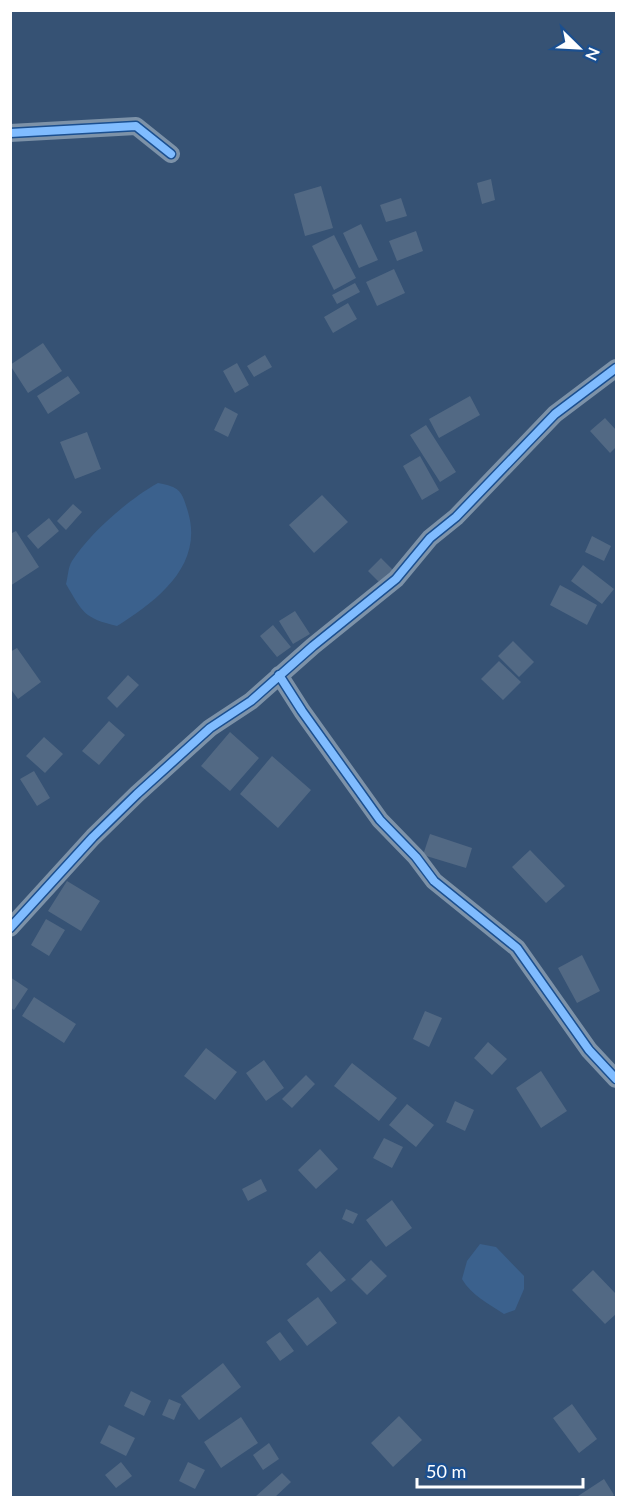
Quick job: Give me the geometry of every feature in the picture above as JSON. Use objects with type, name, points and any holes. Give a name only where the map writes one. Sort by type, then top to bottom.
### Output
[{"type":"street","points":[[10,133],[136,126],[171,154]]},
{"type":"street","points":[[10,928],[93,837],[137,794],[210,728],[251,701],[313,646],[396,579],[430,538],[456,517],[555,414],[616,368]]},
{"type":"street","points":[[279,675],[380,820],[416,857],[434,882],[517,948],[589,1050],[616,1079]]},
{"type":"water","points":[[158,483],[176,488],[186,505],[191,531],[189,549],[183,565],[174,580],[161,593],[117,626],[91,617],[81,608],[66,584],[71,563],[89,539],[111,518]]},
{"type":"water","points":[[480,1244],[496,1247],[524,1276],[524,1289],[515,1310],[504,1314],[475,1294],[462,1279],[467,1261]]},
{"type":"building","points":[[491,179],[495,200],[482,204],[477,183]]},
{"type":"building","points":[[321,186],[333,228],[305,236],[294,194]]},
{"type":"building","points":[[401,198],[407,216],[386,222],[380,205]]},
{"type":"building","points":[[361,224],[378,260],[359,268],[343,233]]},
{"type":"building","points":[[416,231],[423,251],[397,261],[389,241]]},
{"type":"building","points":[[334,235],[356,278],[334,290],[312,246]]},
{"type":"building","points":[[394,269],[405,293],[377,306],[366,282]]},
{"type":"building","points":[[355,283],[360,292],[337,304],[332,295]]},
{"type":"building","points":[[348,303],[357,319],[333,333],[324,317]]},
{"type":"building","points":[[43,343],[62,371],[28,393],[10,365]]},
{"type":"building","points":[[265,355],[272,367],[254,377],[247,366]]},
{"type":"building","points":[[237,363],[249,385],[235,393],[223,371]]},
{"type":"building","points":[[68,376],[80,393],[48,414],[37,396]]},
{"type":"building","points":[[470,396],[480,415],[439,438],[429,419]]},
{"type":"building","points":[[225,407],[238,414],[228,437],[214,430]]},
{"type":"building","points":[[605,418],[616,430],[616,447],[610,453],[590,431]]},
{"type":"building","points":[[426,425],[456,472],[440,482],[410,435]]},
{"type":"building","points":[[87,432],[101,469],[75,479],[60,442]]},
{"type":"building","points":[[420,456],[439,490],[422,500],[403,466]]},
{"type":"building","points":[[322,495],[348,522],[314,553],[289,525]]},
{"type":"building","points":[[73,504],[82,512],[66,530],[57,521]]},
{"type":"building","points":[[49,518],[59,531],[38,549],[27,536]]},
{"type":"building","points":[[16,531],[39,567],[10,586],[10,534]]},
{"type":"building","points":[[592,536],[611,546],[604,561],[585,552]]},
{"type":"building","points":[[381,558],[393,570],[380,583],[368,571]]},
{"type":"building","points":[[583,565],[614,589],[602,604],[571,581]]},
{"type":"building","points":[[560,585],[597,605],[587,625],[550,605]]},
{"type":"building","points":[[295,611],[310,634],[293,644],[279,621]]},
{"type":"building","points":[[273,625],[291,647],[277,657],[260,636]]},
{"type":"building","points":[[513,641],[534,662],[519,677],[498,656]]},
{"type":"building","points":[[17,648],[41,682],[18,699],[10,688],[10,652]]},
{"type":"building","points":[[499,661],[521,682],[503,700],[481,679]]},
{"type":"building","points":[[128,675],[139,685],[117,708],[107,698]]},
{"type":"building","points":[[109,721],[125,735],[99,765],[82,751]]},
{"type":"building","points":[[230,732],[259,758],[230,791],[201,766]]},
{"type":"building","points":[[44,737],[63,754],[45,773],[26,756]]},
{"type":"building","points":[[272,756],[311,790],[278,828],[240,794]]},
{"type":"building","points":[[34,771],[50,798],[37,806],[20,779]]},
{"type":"building","points":[[430,834],[472,848],[466,868],[423,855]]},
{"type":"building","points":[[530,850],[565,886],[546,903],[512,867]]},
{"type":"building","points":[[67,881],[100,901],[81,931],[48,911]]},
{"type":"building","points":[[46,919],[65,930],[49,956],[31,945]]},
{"type":"building","points":[[582,955],[600,991],[577,1003],[558,968]]},
{"type":"building","points":[[10,977],[28,989],[14,1010],[10,1007]]},
{"type":"building","points":[[34,997],[76,1024],[64,1043],[22,1016]]},
{"type":"building","points":[[425,1011],[442,1018],[429,1047],[413,1039]]},
{"type":"building","points":[[488,1042],[507,1059],[492,1075],[474,1058]]},
{"type":"building","points":[[206,1048],[237,1072],[215,1100],[184,1076]]},
{"type":"building","points":[[264,1060],[284,1088],[266,1101],[246,1073]]},
{"type":"building","points":[[352,1063],[397,1098],[379,1121],[334,1086]]},
{"type":"building","points":[[541,1071],[567,1111],[541,1128],[516,1088]]},
{"type":"building","points":[[306,1075],[315,1084],[292,1108],[282,1099]]},
{"type":"building","points":[[455,1101],[474,1110],[465,1131],[446,1122]]},
{"type":"building","points":[[407,1104],[434,1125],[416,1147],[389,1125]]},
{"type":"building","points":[[384,1138],[403,1147],[392,1168],[373,1158]]},
{"type":"building","points":[[320,1149],[338,1169],[316,1189],[298,1170]]},
{"type":"building","points":[[261,1179],[267,1191],[248,1201],[242,1189]]},
{"type":"building","points":[[392,1200],[412,1228],[386,1247],[366,1220]]},
{"type":"building","points":[[346,1209],[358,1214],[353,1224],[342,1219]]},
{"type":"building","points":[[320,1251],[346,1280],[331,1292],[306,1264]]},
{"type":"building","points":[[371,1260],[387,1276],[367,1295],[351,1279]]},
{"type":"building","points":[[593,1270],[616,1294],[616,1314],[605,1324],[572,1290]]},
{"type":"building","points":[[318,1297],[337,1323],[307,1346],[287,1320]]},
{"type":"building","points":[[280,1332],[294,1351],[280,1361],[266,1342]]},
{"type":"building","points":[[223,1363],[241,1387],[199,1420],[181,1396]]},
{"type":"building","points":[[131,1391],[151,1401],[144,1416],[124,1406]]},
{"type":"building","points":[[169,1399],[181,1404],[174,1420],[162,1415]]},
{"type":"building","points":[[572,1404],[597,1439],[579,1453],[553,1418]]},
{"type":"building","points":[[399,1416],[422,1440],[393,1467],[371,1443]]},
{"type":"building","points":[[241,1417],[258,1443],[221,1468],[204,1442]]},
{"type":"building","points":[[109,1425],[135,1438],[126,1456],[100,1443]]},
{"type":"building","points":[[269,1443],[279,1459],[263,1470],[253,1455]]},
{"type":"building","points":[[121,1462],[132,1476],[116,1488],[105,1475]]},
{"type":"building","points":[[188,1462],[205,1470],[195,1489],[179,1481]]},
{"type":"building","points":[[282,1473],[291,1482],[274,1498],[256,1496]]},
{"type":"building","points":[[604,1479],[614,1495],[611,1498],[575,1498]]},
{"type":"cycle path","points":[[10,133],[136,126],[171,154]]},
{"type":"cycle path","points":[[10,928],[93,837],[137,794],[210,728],[251,701],[313,646],[396,579],[430,538],[456,517],[555,414],[616,368]]},
{"type":"cycle path","points":[[279,675],[380,820],[416,857],[434,881],[517,948],[589,1050],[616,1079]]}]
